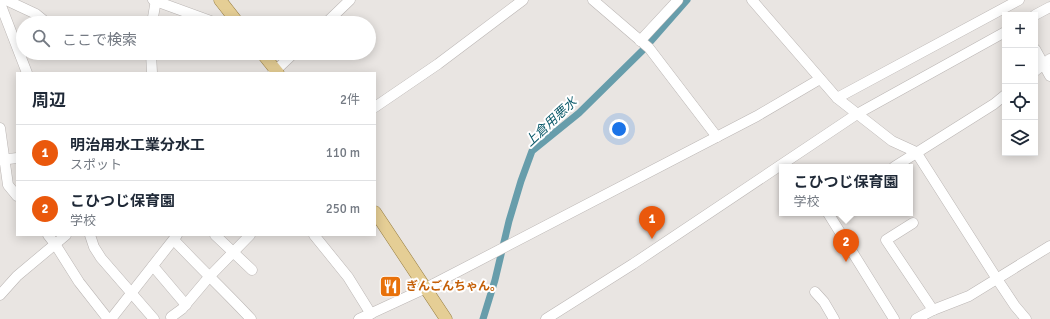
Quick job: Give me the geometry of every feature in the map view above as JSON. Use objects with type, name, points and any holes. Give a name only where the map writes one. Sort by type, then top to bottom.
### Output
[{"type":"main road","points":[[220,0],[232,16]]},
{"type":"main road","points":[[267,60],[275,72]]},
{"type":"main road","points":[[376,213],[446,319]]},
{"type":"street","points":[[6,0],[38,16]]},
{"type":"street","points":[[153,16],[155,0],[197,16]]},
{"type":"street","points":[[333,16],[350,0]]},
{"type":"street","points":[[376,106],[438,64],[523,0]]},
{"type":"street","points":[[593,0],[644,44],[717,137]]},
{"type":"street","points":[[752,0],[838,98],[892,141],[916,152],[997,279],[1015,306],[1026,319]]},
{"type":"street","points":[[838,98],[1019,0]]},
{"type":"street","points":[[644,44],[672,2]]},
{"type":"street","points":[[0,3],[16,44]]},
{"type":"street","points":[[1038,13],[1050,7]]},
{"type":"street","points":[[782,164],[857,114],[1002,34]]},
{"type":"street","points":[[1038,52],[1047,62],[1050,76]]},
{"type":"street","points":[[22,60],[27,72]]},
{"type":"street","points":[[151,60],[152,72]]},
{"type":"street","points":[[275,72],[287,60]]},
{"type":"street","points":[[1038,69],[1047,62]]},
{"type":"street","points":[[359,319],[426,288],[502,249],[757,116],[820,79]]},
{"type":"street","points":[[898,164],[1002,97]]},
{"type":"street","points":[[0,128],[2,160],[8,185],[16,195]]},
{"type":"street","points":[[2,160],[16,158]]},
{"type":"street","points":[[546,319],[633,264],[779,166]]},
{"type":"street","points":[[830,216],[894,319]]},
{"type":"street","points":[[913,223],[886,240],[933,310]]},
{"type":"street","points":[[49,236],[79,282],[108,319]]},
{"type":"street","points":[[0,295],[17,276],[65,236]]},
{"type":"street","points":[[90,236],[94,247],[101,258],[154,319]]},
{"type":"street","points":[[216,236],[252,270]]},
{"type":"street","points":[[171,317],[186,305],[209,277],[249,236]]},
{"type":"street","points":[[315,236],[348,277],[371,314]]},
{"type":"street","points":[[111,319],[176,237],[209,277],[251,319]]},
{"type":"street","points":[[916,319],[933,310],[969,296],[1050,246]]},
{"type":"street","points":[[153,266],[186,305]]},
{"type":"street","points":[[815,292],[824,302],[834,319]]},
{"type":"waterway","name":"上倉用悪水","points":[[483,319],[495,280],[509,221],[532,151],[579,113],[644,49],[687,0]]},
{"type":"place","name":"明治用水工業分水工","points":[[652,239]]},
{"type":"place","name":"こひつじ保育園","points":[[846,262]]},
{"type":"place","name":"ぎんごんちゃん。","points":[[390,286]]}]
